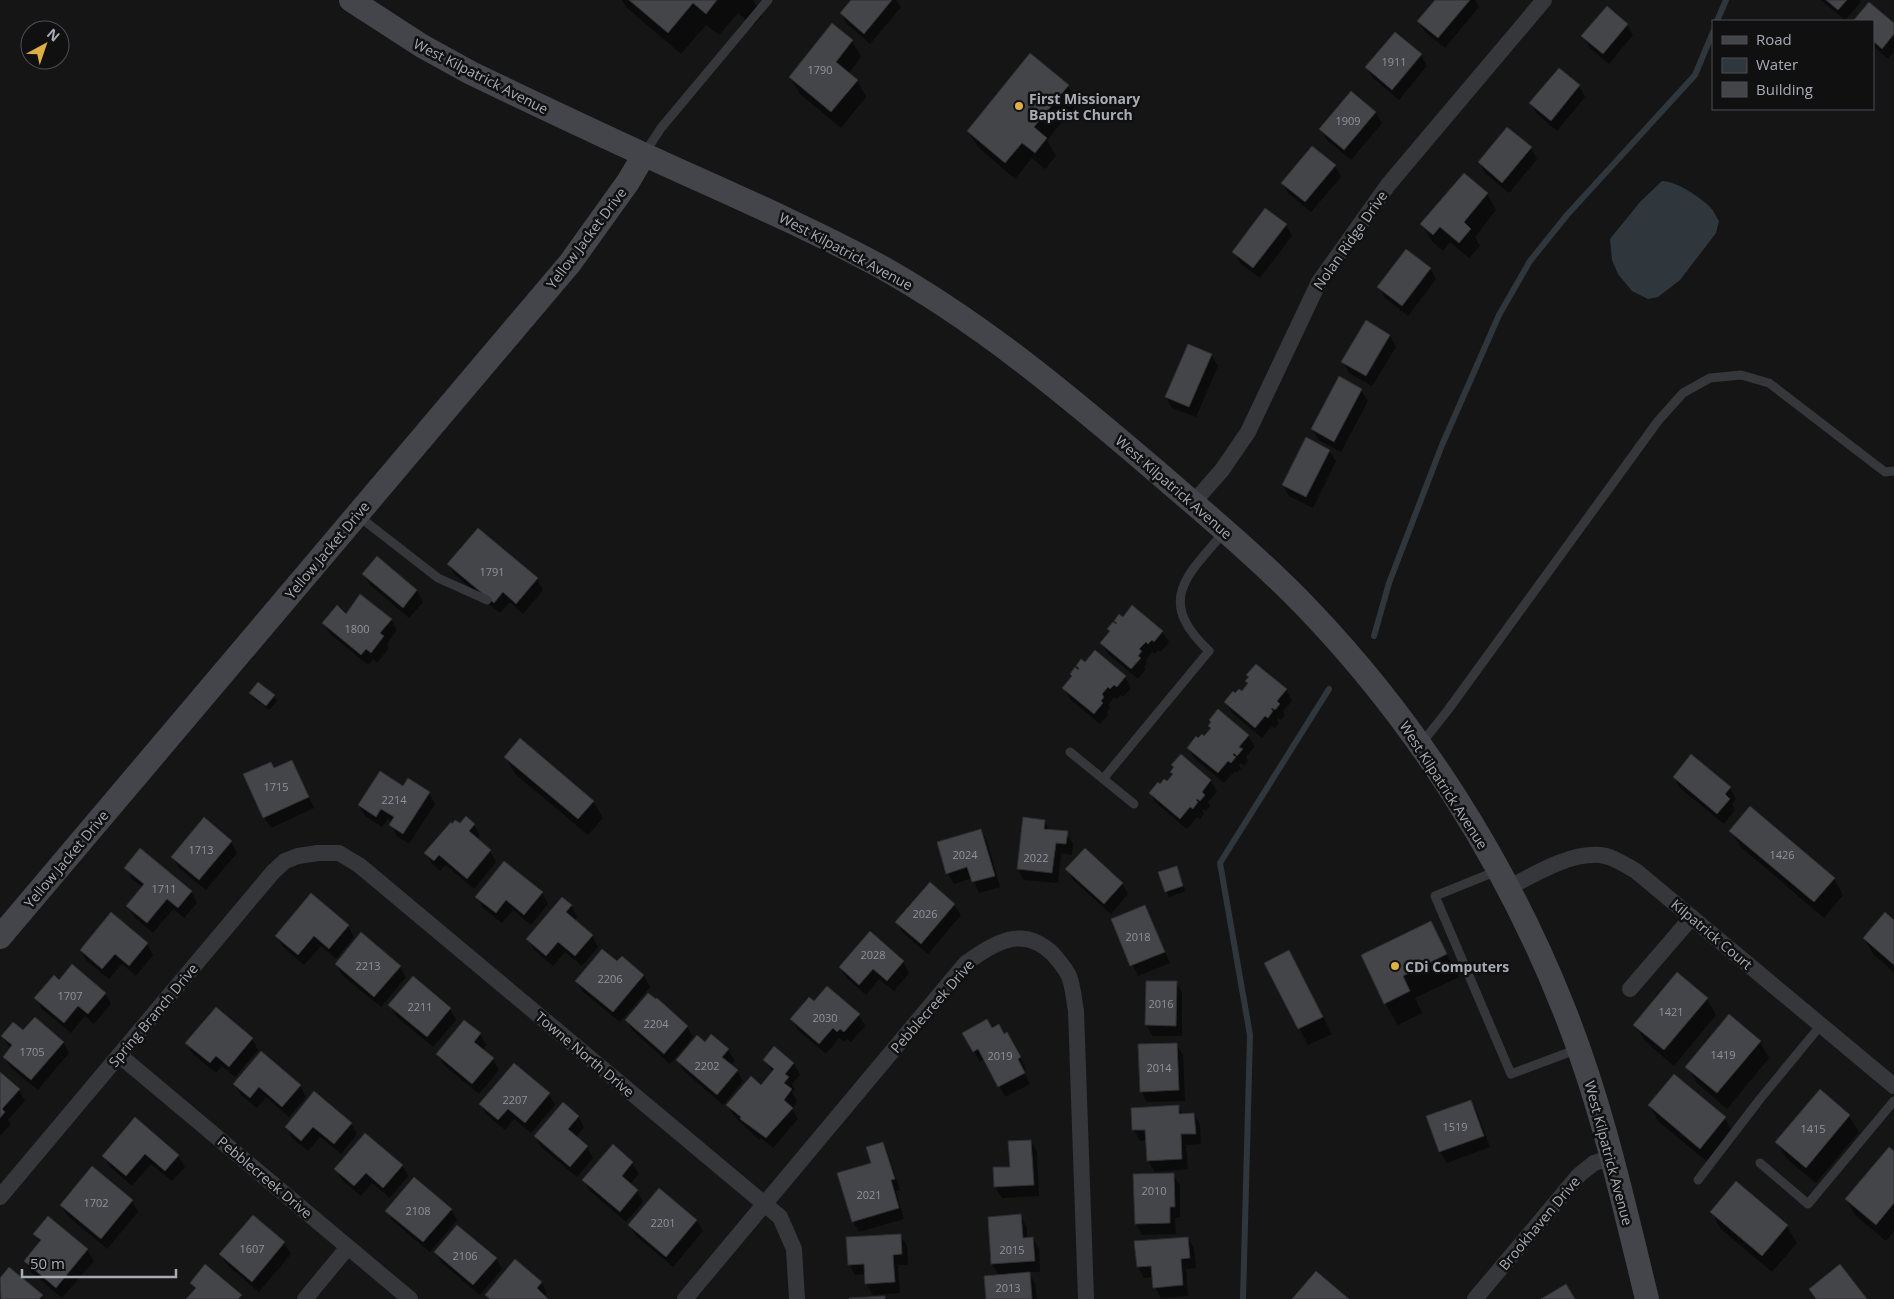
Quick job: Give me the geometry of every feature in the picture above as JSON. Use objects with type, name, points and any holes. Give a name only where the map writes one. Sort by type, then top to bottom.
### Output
[{"type":"main road","name":"West Kilpatrick Avenue","points":[[351,0],[422,46],[471,74],[799,225],[875,264],[938,300],[990,335],[1046,378],[1225,531],[1273,575],[1328,630],[1374,684],[1420,745],[1462,809],[1503,879],[1562,1005],[1578,1049],[1611,1158],[1647,1299]]},
{"type":"main road","name":"Yellow Jacket Drive","points":[[0,937],[570,263],[628,182],[644,155]]},
{"type":"street","name":"Nolan Ridge Drive","points":[[1193,503],[1222,470],[1248,432],[1319,282],[1388,185],[1544,0]]},
{"type":"street","name":"Spring Branch Drive","points":[[0,1197],[273,872],[291,858],[318,853]]},
{"type":"street","name":"Towne North Drive","points":[[318,853],[339,853],[359,865],[780,1217],[794,1249],[797,1299]]},
{"type":"street","name":"Kilpatrick Court","points":[[1503,879],[1581,856],[1601,855],[1616,860],[1636,871],[1894,1086]]},
{"type":"street","points":[[1630,989],[1692,917]]},
{"type":"street","name":"Pebblecreek Drive","points":[[685,1299],[966,963],[989,947],[1011,938],[1031,940],[1045,947],[1069,976],[1076,1011],[1086,1299]]},
{"type":"street","name":"Pebblecreek Drive","points":[[119,1055],[410,1299]]},
{"type":"street","name":"Brookhaven Drive","points":[[1475,1299],[1580,1175],[1594,1163],[1611,1158]]},
{"type":"street","points":[[304,1299],[348,1247]]},
{"type":"lane","points":[[644,155],[661,128],[768,0]]},
{"type":"lane","points":[[1420,745],[1448,710],[1658,420],[1682,393],[1710,378],[1718,377],[1740,375],[1769,383],[1889,472],[1894,480]]},
{"type":"lane","points":[[357,515],[438,578],[487,600]]},
{"type":"lane","points":[[1103,779],[1209,652],[1194,637],[1184,621],[1180,604],[1182,586],[1225,531]]},
{"type":"lane","points":[[1070,752],[1134,804]]},
{"type":"lane","points":[[1503,879],[1434,896],[1511,1074],[1578,1049]]},
{"type":"lane","points":[[1698,1180],[1760,1099],[1821,1025]]},
{"type":"lane","points":[[1760,1163],[1808,1204],[1894,1101]]},
{"type":"water","points":[[1662,181],[1674,184],[1694,194],[1713,210],[1719,221],[1716,233],[1680,280],[1658,297],[1648,299],[1632,291],[1618,274],[1612,260],[1610,239],[1640,202]]},
{"type":"building","points":[[629,0],[717,0],[706,14],[693,3],[668,33]]},
{"type":"building","points":[[851,0],[892,0],[864,34],[840,13]]},
{"type":"building","points":[[1435,0],[1470,0],[1438,38],[1417,21]]},
{"type":"building","points":[[1826,0],[1847,0],[1838,10]]},
{"type":"building","points":[[1869,2],[1894,23],[1894,34],[1882,49],[1874,42],[1874,20],[1854,20]]},
{"type":"building","points":[[1607,6],[1628,24],[1603,54],[1581,36]]},
{"type":"building","points":[[832,23],[853,40],[836,62],[858,80],[831,112],[789,77]]},
{"type":"building","points":[[1395,32],[1422,54],[1392,90],[1365,67]]},
{"type":"building","name":"First Missionary Baptist Church","points":[[1030,53],[1069,85],[1034,127],[1047,138],[1035,153],[1022,143],[1005,163],[967,131]]},
{"type":"building","points":[[1559,68],[1580,85],[1551,121],[1529,103]]},
{"type":"building","points":[[1351,91],[1376,112],[1344,150],[1319,129]]},
{"type":"building","points":[[1507,127],[1532,147],[1502,183],[1478,162]]},
{"type":"building","points":[[1312,146],[1336,165],[1305,202],[1281,183]]},
{"type":"building","points":[[1464,173],[1488,193],[1464,222],[1471,229],[1459,243],[1440,227],[1433,235],[1420,224]]},
{"type":"building","points":[[1265,208],[1287,224],[1253,268],[1232,252]]},
{"type":"building","points":[[1406,249],[1431,268],[1402,306],[1377,287]]},
{"type":"building","points":[[1366,320],[1390,335],[1366,376],[1341,362]]},
{"type":"building","points":[[1188,344],[1212,354],[1189,407],[1165,397]]},
{"type":"building","points":[[1339,376],[1362,389],[1334,442],[1311,429]]},
{"type":"building","points":[[1306,437],[1330,450],[1306,497],[1282,485]]},
{"type":"building","points":[[478,528],[538,578],[516,604],[503,592],[494,603],[447,564]]},
{"type":"building","points":[[377,556],[417,590],[403,608],[362,574]]},
{"type":"building","points":[[360,594],[392,619],[380,633],[384,636],[371,653],[366,649],[361,655],[322,623],[337,605],[346,614]]},
{"type":"building","points":[[1132,605],[1163,631],[1154,642],[1152,640],[1148,644],[1146,642],[1139,649],[1142,651],[1138,656],[1141,658],[1131,669],[1100,643],[1110,631],[1107,629],[1113,622],[1117,623],[1114,621],[1119,614],[1123,617]]},
{"type":"building","points":[[1095,650],[1126,676],[1117,687],[1114,685],[1110,689],[1108,687],[1102,694],[1104,697],[1101,701],[1103,703],[1094,714],[1062,688],[1072,676],[1070,674],[1075,667],[1078,670],[1079,668],[1076,666],[1081,659],[1085,662]]},
{"type":"building","points":[[1256,664],[1287,689],[1277,701],[1280,704],[1275,710],[1272,708],[1273,711],[1268,718],[1265,716],[1255,728],[1224,702],[1233,691],[1235,693],[1239,689],[1242,691],[1248,683],[1245,681],[1249,677],[1246,675]]},
{"type":"building","points":[[258,682],[275,695],[266,706],[249,693]]},
{"type":"building","points":[[1218,709],[1249,735],[1239,747],[1243,749],[1237,756],[1234,753],[1233,755],[1236,757],[1231,763],[1228,761],[1218,773],[1187,748],[1196,736],[1198,738],[1202,734],[1204,736],[1211,728],[1208,726],[1211,722],[1209,720]]},
{"type":"building","points":[[520,738],[594,801],[578,819],[504,757]]},
{"type":"building","points":[[1181,754],[1211,780],[1202,792],[1205,795],[1200,801],[1197,799],[1198,802],[1193,809],[1190,807],[1180,819],[1149,793],[1158,782],[1160,784],[1164,779],[1167,781],[1173,774],[1170,772],[1174,767],[1171,765]]},
{"type":"building","points":[[1691,754],[1731,787],[1725,794],[1730,799],[1717,814],[1673,777]]},
{"type":"building","points":[[292,760],[309,797],[263,818],[243,774],[271,762],[274,768]]},
{"type":"building","points":[[380,771],[403,786],[408,778],[430,792],[403,834],[389,825],[394,817],[381,809],[376,817],[358,805]]},
{"type":"building","points":[[1750,806],[1835,878],[1814,902],[1729,831]]},
{"type":"building","points":[[466,816],[475,824],[469,831],[491,850],[467,879],[439,855],[434,861],[424,853],[451,822],[452,824],[455,820],[460,823]]},
{"type":"building","points":[[204,817],[232,841],[199,880],[171,857]]},
{"type":"building","points":[[1023,817],[1045,820],[1044,829],[1068,831],[1066,844],[1056,843],[1052,873],[1017,869]]},
{"type":"building","points":[[981,829],[995,876],[972,882],[967,867],[946,874],[937,842]]},
{"type":"building","points":[[140,848],[192,891],[178,908],[167,899],[147,923],[126,906],[144,884],[124,868]]},
{"type":"building","points":[[1085,848],[1123,883],[1104,904],[1065,869]]},
{"type":"building","points":[[504,861],[543,892],[524,915],[506,900],[496,913],[475,897]]},
{"type":"building","points":[[1177,866],[1183,886],[1165,892],[1158,872]]},
{"type":"building","points":[[930,882],[955,904],[921,944],[895,922]]},
{"type":"building","points":[[311,893],[349,925],[329,949],[314,936],[298,955],[275,936]]},
{"type":"building","points":[[562,897],[572,905],[566,912],[593,935],[575,956],[558,942],[546,956],[526,939]]},
{"type":"building","points":[[1145,905],[1165,952],[1130,966],[1111,919]]},
{"type":"building","points":[[111,912],[148,943],[129,966],[115,954],[102,969],[80,950]]},
{"type":"building","points":[[1885,912],[1894,920],[1894,965],[1863,938]]},
{"type":"building","name":"CDi Computers","points":[[1431,921],[1447,954],[1403,976],[1410,991],[1384,1004],[1361,955]]},
{"type":"building","points":[[870,931],[904,961],[887,981],[873,969],[859,985],[839,967]]},
{"type":"building","points":[[361,932],[401,966],[374,997],[335,964]]},
{"type":"building","points":[[602,949],[617,961],[622,956],[644,975],[613,1012],[575,981]]},
{"type":"building","points":[[1289,950],[1323,1017],[1298,1029],[1264,963]]},
{"type":"building","points":[[72,964],[106,993],[88,1014],[78,1006],[64,1023],[34,998],[54,975],[59,980]]},
{"type":"building","points":[[1677,972],[1708,998],[1664,1050],[1633,1025]]},
{"type":"building","points":[[413,976],[451,1008],[427,1037],[388,1005]]},
{"type":"building","points":[[1146,981],[1177,981],[1176,1026],[1145,1025]]},
{"type":"building","points":[[827,986],[860,1014],[844,1032],[840,1029],[837,1032],[833,1028],[819,1044],[790,1019],[809,997],[814,1001]]},
{"type":"building","points":[[648,993],[657,998],[688,1026],[664,1054],[625,1020]]},
{"type":"building","points":[[216,1007],[253,1038],[229,1067],[216,1056],[210,1063],[185,1043]]},
{"type":"building","points":[[1729,1014],[1761,1041],[1717,1093],[1685,1067]]},
{"type":"building","points":[[35,1017],[64,1042],[31,1080],[3,1057],[12,1045],[1,1036],[13,1022],[23,1030]]},
{"type":"building","points":[[987,1019],[992,1028],[999,1024],[1004,1034],[1007,1032],[1021,1057],[1018,1059],[1025,1073],[998,1087],[978,1049],[973,1052],[962,1033]]},
{"type":"building","points":[[464,1020],[481,1033],[474,1042],[494,1058],[472,1084],[436,1054]]},
{"type":"building","points":[[711,1034],[729,1049],[722,1057],[738,1070],[717,1095],[676,1060],[697,1035],[705,1042]]},
{"type":"building","points":[[1177,1043],[1179,1090],[1140,1092],[1138,1044]]},
{"type":"building","points":[[774,1046],[794,1063],[785,1074],[789,1077],[784,1083],[792,1089],[784,1100],[793,1108],[766,1138],[740,1119],[741,1117],[726,1105],[751,1076],[761,1085],[774,1069],[763,1060]]},
{"type":"building","points":[[261,1051],[301,1085],[282,1107],[259,1087],[250,1098],[233,1084]]},
{"type":"building","points":[[514,1063],[550,1093],[525,1123],[508,1109],[498,1120],[479,1104]]},
{"type":"building","points":[[0,1072],[20,1089],[2,1109],[5,1112],[0,1118]]},
{"type":"building","points":[[1674,1074],[1726,1117],[1700,1149],[1648,1105]]},
{"type":"building","points":[[1820,1089],[1850,1115],[1806,1168],[1775,1142]]},
{"type":"building","points":[[314,1091],[352,1123],[334,1144],[313,1127],[301,1141],[285,1127]]},
{"type":"building","points":[[1471,1100],[1484,1136],[1439,1152],[1426,1116]]},
{"type":"building","points":[[563,1102],[579,1116],[568,1129],[588,1146],[570,1167],[534,1136]]},
{"type":"building","points":[[1179,1105],[1179,1114],[1194,1113],[1196,1134],[1181,1134],[1182,1159],[1147,1161],[1145,1130],[1132,1130],[1131,1108]]},
{"type":"building","points":[[135,1117],[179,1155],[165,1171],[145,1154],[126,1176],[102,1156]]},
{"type":"building","points":[[365,1133],[403,1165],[383,1188],[366,1173],[354,1186],[334,1169]]},
{"type":"building","points":[[1031,1140],[1034,1185],[994,1187],[993,1167],[1010,1167],[1008,1141]]},
{"type":"building","points":[[883,1142],[895,1179],[891,1180],[899,1208],[852,1222],[837,1173],[871,1163],[866,1147]]},
{"type":"building","points":[[613,1144],[633,1162],[622,1176],[638,1190],[620,1212],[582,1180]]},
{"type":"building","points":[[1889,1147],[1894,1151],[1894,1203],[1876,1225],[1845,1199]]},
{"type":"building","points":[[92,1166],[133,1200],[101,1239],[60,1205]]},
{"type":"building","points":[[1174,1173],[1175,1207],[1170,1207],[1170,1223],[1135,1224],[1133,1174]]},
{"type":"building","points":[[414,1177],[452,1209],[423,1242],[385,1211]]},
{"type":"building","points":[[1736,1181],[1788,1225],[1762,1256],[1710,1212]]},
{"type":"building","points":[[659,1188],[697,1220],[666,1257],[628,1225]]},
{"type":"building","points":[[1021,1214],[1023,1238],[1033,1237],[1035,1261],[991,1264],[988,1217]]},
{"type":"building","points":[[253,1215],[285,1242],[252,1282],[219,1254]]},
{"type":"building","points":[[48,1216],[88,1249],[56,1288],[24,1261],[41,1240],[33,1234]]},
{"type":"building","points":[[457,1225],[497,1258],[473,1285],[434,1252]]},
{"type":"building","points":[[901,1234],[902,1254],[893,1255],[895,1282],[865,1284],[864,1264],[848,1265],[846,1237]]},
{"type":"building","points":[[1188,1237],[1190,1258],[1181,1259],[1183,1285],[1153,1288],[1151,1266],[1137,1267],[1134,1241]]},
{"type":"building","points":[[515,1259],[542,1282],[537,1288],[548,1299],[490,1299],[485,1295]]},
{"type":"building","points":[[205,1264],[242,1295],[238,1299],[186,1299],[196,1288],[190,1283]]},
{"type":"building","points":[[1840,1264],[1867,1299],[1816,1299],[1809,1289]]},
{"type":"building","points":[[9,1267],[43,1295],[39,1299],[1,1299],[0,1278]]},
{"type":"building","points":[[1316,1271],[1349,1299],[1292,1299]]},
{"type":"building","points":[[1030,1272],[1032,1299],[986,1299],[984,1276]]},
{"type":"building","points":[[1566,1284],[1575,1299],[1541,1299]]},
{"type":"building","points":[[885,1296],[885,1299],[849,1299],[849,1298]]},
{"type":"waterway","points":[[1717,20],[1726,0]]},
{"type":"waterway","points":[[1374,636],[1389,583],[1442,445],[1499,315],[1530,261],[1567,215],[1695,75],[1712,34]]},
{"type":"waterway","points":[[1243,1299],[1250,1035],[1220,863],[1329,689]]},
{"type":"place","name":"First Missionary Baptist Church","points":[[1019,106]]},
{"type":"place","name":"CDi Computers","points":[[1395,966]]}]
